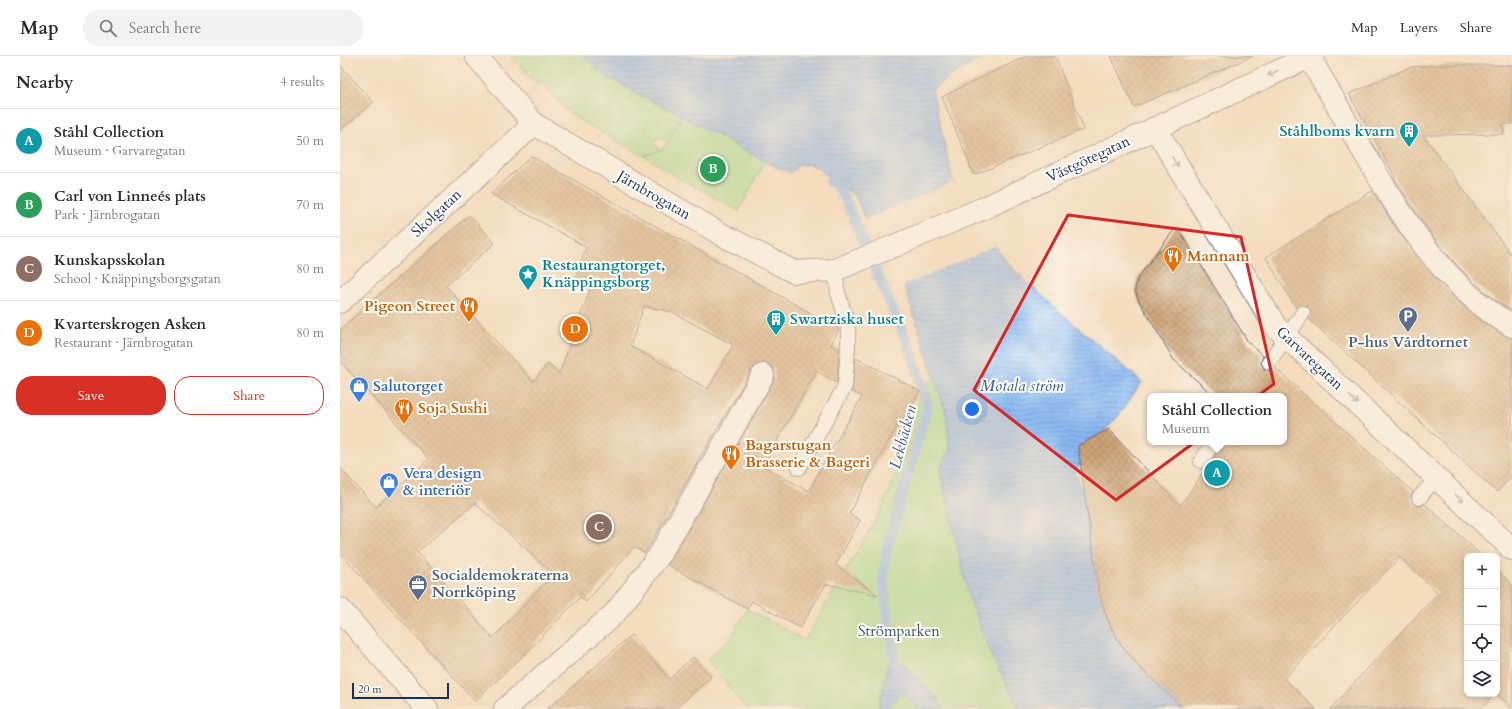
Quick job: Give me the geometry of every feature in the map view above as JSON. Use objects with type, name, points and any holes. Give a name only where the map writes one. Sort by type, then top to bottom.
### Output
[{"type":"street","name":"Järnbrogatan","points":[[476,56],[534,124],[718,233],[794,272],[834,270],[862,259]]},
{"type":"street","name":"Västgötegatan","points":[[862,259],[984,208],[1310,56]]},
{"type":"street","points":[[1310,56],[1393,203],[1428,252],[1462,288],[1500,319],[1512,326]]},
{"type":"street","name":"Skolgatan","points":[[340,302],[534,124]]},
{"type":"street","name":"Garvaregatan","points":[[1155,128],[1276,327],[1512,549]]},
{"type":"street","points":[[505,709],[614,614],[659,556],[763,375]]},
{"type":"street","points":[[340,609],[427,709]]},
{"type":"lane","points":[[799,468],[845,386],[848,325],[838,293],[834,270]]},
{"type":"lane","points":[[1269,362],[1303,313]]},
{"type":"lane","points":[[1201,461],[1212,445]]},
{"type":"lane","points":[[1419,498],[1437,477]]},
{"type":"highlighted area","points":[[1068,215],[1241,237],[1274,384],[1116,500],[974,390]]},
{"type":"green space","points":[[511,56],[584,56],[604,74],[617,82],[682,116],[667,143],[658,137],[653,143],[661,150],[644,156],[581,121],[565,109],[542,82],[538,86]]},
{"type":"green space","points":[[682,116],[765,161],[739,211],[677,177],[644,156],[661,150],[667,143]]},
{"type":"green space","name":"Strömparken","points":[[934,376],[946,414],[950,449],[940,470],[970,600],[993,658],[1020,709],[747,709],[707,660],[731,637],[747,609],[805,640],[881,510],[910,440],[920,391]]},
{"type":"water","name":"Motala ström","points":[[584,56],[986,56],[952,75],[932,90],[953,180],[1000,253],[1013,269],[1060,312],[1142,382],[1117,418],[1103,432],[1078,446],[1081,462],[1075,473],[1086,500],[1104,610],[1112,629],[1120,643],[1136,664],[1184,709],[1020,709],[993,658],[970,600],[940,470],[950,449],[946,414],[903,282],[865,219],[856,198],[836,179],[830,182],[821,169],[809,164],[798,166],[791,173],[776,167],[602,74]]},
{"type":"water","points":[[895,662],[902,662],[935,696],[944,709],[919,709],[901,692],[889,709],[878,709],[888,665]]},
{"type":"pier","points":[[956,181],[998,245],[902,286],[864,220]]},
{"type":"building","points":[[1026,56],[1055,56],[1084,129],[974,175],[942,97]]},
{"type":"building","points":[[1111,56],[1253,56],[1134,107]]},
{"type":"building","points":[[340,65],[373,102],[340,131]]},
{"type":"building","points":[[1441,65],[1512,65],[1512,124],[1503,124],[1504,134],[1423,135],[1512,256],[1512,311],[1495,300],[1473,282],[1436,240],[1394,178],[1395,177],[1349,94],[1411,67]]},
{"type":"building","points":[[531,156],[839,329],[831,345],[839,349],[837,383],[816,371],[763,466],[808,491],[862,397],[852,391],[856,358],[920,391],[903,420],[901,419],[849,514],[860,520],[836,565],[878,595],[826,584],[800,628],[752,601],[747,609],[668,565],[774,381],[774,369],[769,364],[757,364],[752,369],[645,553],[634,547],[586,602],[580,597],[530,649],[475,701],[340,553],[340,468],[376,507],[429,459],[340,361],[340,330],[469,215],[495,243],[446,286],[533,382],[548,364],[559,374],[590,290],[574,282],[586,247],[491,194]],"holes":[[[644,306],[672,312],[733,345],[708,389],[630,346]],[[475,503],[554,574],[493,638],[417,552]]]},
{"type":"building","name":"P-hus Vårdtornet","points":[[1372,191],[1398,231],[1436,279],[1479,319],[1505,336],[1512,338],[1512,476],[1497,492],[1309,319],[1311,313],[1308,306],[1303,305],[1296,308],[1266,257]]},
{"type":"building","points":[[1177,226],[1248,342],[1263,356],[1261,362],[1264,369],[1269,370],[1275,368],[1413,492],[1411,497],[1413,504],[1418,506],[1425,504],[1479,553],[1464,553],[1464,697],[1492,697],[1481,709],[1330,709],[1438,593],[1400,557],[1284,679],[1316,709],[1184,709],[1139,667],[1120,643],[1104,610],[1098,587],[1078,446],[1109,429],[1180,506],[1222,445],[1287,445],[1287,393],[1211,393],[1174,360],[1138,299],[1135,290],[1137,279]]},
{"type":"building","points":[[1500,573],[1512,584],[1512,708],[1500,697]]},
{"type":"building","points":[[631,635],[669,679],[693,657],[711,677],[675,709],[547,709]]},
{"type":"waterway","name":"Lekbäcken","points":[[830,182],[835,183],[845,199],[911,352],[928,405],[886,552],[883,581],[895,662],[900,674]]},
{"type":"place","name":"Ståhlboms kvarn","points":[[1409,148]]},
{"type":"place","name":"Carl von Linneés plats","points":[[713,169]]},
{"type":"place","name":"Mannam","points":[[1173,273]]},
{"type":"place","name":"Restaurangtorget, Knäppingsborg","points":[[528,291]]},
{"type":"place","name":"Pigeon Street","points":[[469,323]]},
{"type":"place","name":"Kvarterskrogen Asken","points":[[575,329]]},
{"type":"place","name":"P-hus Vårdtornet","points":[[1408,333]]},
{"type":"place","name":"Swartziska huset","points":[[776,336]]},
{"type":"place","name":"Salutorget","points":[[359,403]]},
{"type":"place","name":"Soja Sushi","points":[[404,425]]},
{"type":"place","name":"Bagarstugan Brasserie & Bageri","points":[[731,471]]},
{"type":"place","name":"Ståhl Collection","points":[[1217,473]]},
{"type":"place","name":"Vera design & interiör","points":[[389,499]]},
{"type":"place","name":"Kunskapsskolan","points":[[599,527]]},
{"type":"place","name":"Socialdemokraterna Norrköping","points":[[418,601]]}]
